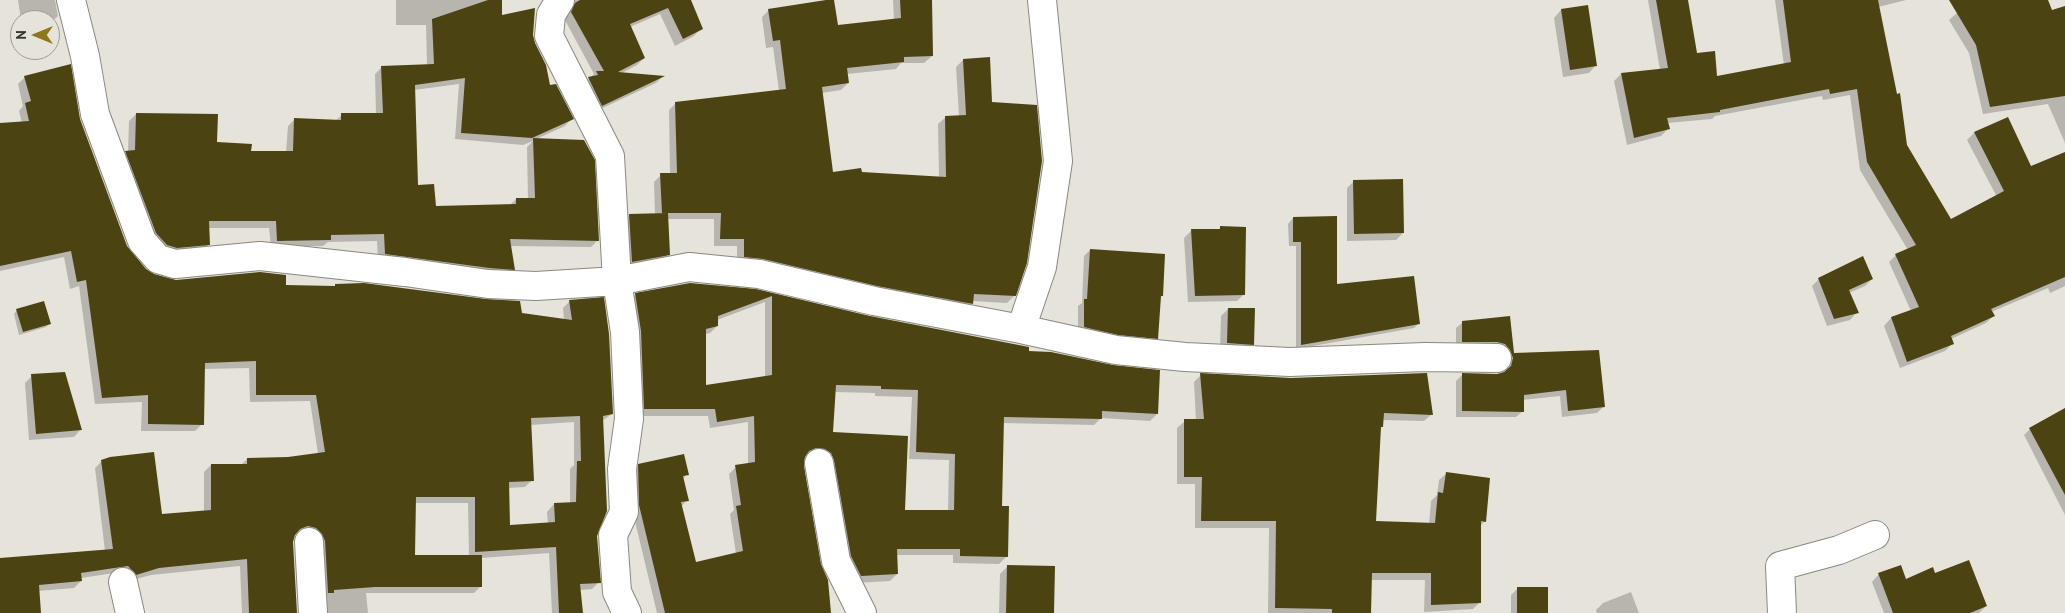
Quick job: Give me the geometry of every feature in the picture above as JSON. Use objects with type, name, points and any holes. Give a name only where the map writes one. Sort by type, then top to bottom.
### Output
[{"type":"street","points":[[70,0],[85,56],[95,114],[142,242],[158,259],[175,264],[260,256],[405,272],[488,284],[536,286],[617,281],[689,267],[759,274],[874,302],[1021,329],[1116,350],[1290,362],[1425,356],[1497,358]]},
{"type":"street","points":[[560,0],[552,15],[549,36],[610,156],[617,281],[625,332],[628,420],[622,469],[624,512],[613,535],[617,592],[627,613]]},
{"type":"street","points":[[1021,329],[1042,267],[1058,160],[1042,0]]},
{"type":"street","points":[[819,463],[836,561],[862,613]]},
{"type":"street","points":[[1782,613],[1780,566],[1839,550],[1875,535]]},
{"type":"street","points":[[309,542],[313,613]]},
{"type":"street","points":[[123,582],[130,613]]},
{"type":"building","points":[[488,0],[502,0],[502,15],[535,8],[533,35],[535,43],[546,65],[550,85],[556,84],[574,119],[532,138],[461,133],[465,78],[415,85],[418,185],[434,184],[436,206],[516,204],[516,198],[535,198],[533,138],[584,140],[595,160],[599,241],[510,239],[515,270],[385,254],[384,234],[331,235],[331,240],[277,241],[276,221],[209,221],[210,245],[177,248],[167,245],[156,233],[125,151],[135,150],[136,113],[218,114],[217,142],[252,144],[251,151],[293,151],[294,118],[341,120],[341,113],[383,113],[381,66],[434,64],[432,19]]},
{"type":"building","points":[[580,0],[691,0],[703,29],[683,39],[668,8],[630,24],[645,58],[618,72],[665,76],[602,106],[588,77],[598,75],[596,71],[604,71],[571,12],[575,3]]},
{"type":"building","points":[[834,0],[838,25],[901,18],[900,0],[932,0],[933,56],[904,57],[904,62],[847,68],[849,83],[822,87],[833,172],[861,168],[862,172],[946,177],[945,116],[966,115],[963,59],[990,57],[992,102],[1037,105],[1042,161],[1027,263],[1016,296],[974,294],[973,304],[877,286],[763,259],[744,257],[744,239],[720,239],[721,213],[662,213],[660,173],[677,173],[675,102],[786,89],[780,40],[773,41],[768,9]]},
{"type":"building","points":[[1656,0],[1688,0],[1697,53],[1715,51],[1717,76],[1791,62],[1783,0],[1878,0],[1897,94],[1900,93],[1907,145],[1951,219],[2004,191],[1974,132],[2008,117],[2031,166],[2065,152],[2065,277],[1991,309],[1995,316],[1951,336],[1954,344],[1907,362],[1891,317],[1919,307],[1895,254],[1916,245],[1867,162],[1857,89],[1830,94],[1829,89],[1720,110],[1720,112],[1667,118],[1670,129],[1634,138],[1621,73],[1668,68]]},
{"type":"building","points":[[1949,0],[2048,0],[2052,10],[2065,6],[2065,96],[1990,107],[1976,45]]},
{"type":"building","points":[[1588,5],[1597,66],[1570,70],[1561,9]]},
{"type":"building","points":[[71,64],[80,119],[127,246],[146,269],[154,274],[176,280],[260,272],[286,275],[286,285],[335,286],[335,284],[364,283],[486,299],[520,301],[522,313],[572,320],[569,300],[604,297],[609,334],[613,414],[603,416],[607,511],[597,536],[601,583],[580,584],[583,613],[559,613],[556,547],[475,552],[475,497],[416,497],[415,555],[482,555],[482,587],[375,587],[334,590],[334,593],[328,593],[325,541],[322,534],[316,528],[308,526],[300,529],[295,535],[293,542],[297,613],[249,613],[247,559],[159,568],[136,575],[128,566],[81,573],[82,581],[39,585],[41,613],[0,613],[0,558],[113,549],[101,460],[110,457],[154,452],[162,514],[211,510],[211,464],[247,464],[247,458],[288,457],[325,452],[316,395],[256,395],[256,361],[205,363],[204,425],[148,424],[148,395],[102,398],[86,280],[77,282],[71,251],[0,266],[0,123],[29,121],[25,103],[31,101],[24,76]],"holes":[[[580,416],[581,461],[577,461],[576,502],[554,503],[555,522],[510,525],[509,482],[534,481],[531,418]]]},
{"type":"building","points":[[1403,179],[1404,233],[1354,234],[1353,180]]},
{"type":"building","points":[[668,213],[670,255],[632,262],[629,214]]},
{"type":"building","points":[[1337,216],[1337,284],[1414,276],[1420,324],[1301,345],[1301,242],[1293,242],[1293,217]]},
{"type":"building","points":[[1220,226],[1246,227],[1245,295],[1195,296],[1191,229],[1220,229]]},
{"type":"building","points":[[1090,249],[1165,254],[1158,339],[1118,335],[1084,327],[1084,299],[1087,299]]},
{"type":"building","points":[[1863,256],[1873,279],[1849,290],[1859,313],[1834,319],[1818,278]]},
{"type":"building","points":[[690,283],[756,289],[870,316],[1029,347],[1029,351],[1051,352],[1113,365],[1160,370],[1158,414],[1102,411],[1102,419],[1004,417],[1002,506],[1009,506],[1008,557],[960,556],[960,549],[897,549],[898,574],[861,576],[851,556],[834,460],[831,453],[825,449],[816,448],[809,451],[805,457],[804,466],[821,564],[828,580],[831,613],[665,613],[639,505],[638,464],[684,454],[689,475],[683,476],[689,501],[681,502],[696,562],[743,551],[736,506],[741,505],[735,465],[755,462],[754,416],[717,422],[715,409],[644,409],[641,331],[635,293]],"holes":[[[772,296],[772,375],[706,385],[706,329],[718,326],[718,316]],[[836,385],[881,386],[881,389],[918,390],[916,452],[955,454],[954,510],[905,510],[908,436],[833,432]]]},
{"type":"building","points":[[44,301],[51,324],[23,332],[16,309]]},
{"type":"building","points":[[1228,308],[1255,308],[1254,345],[1227,343]]},
{"type":"building","points":[[1510,316],[1514,353],[1599,350],[1605,407],[1568,411],[1566,390],[1524,395],[1524,412],[1462,411],[1462,373],[1497,374],[1504,372],[1511,366],[1513,358],[1505,344],[1497,342],[1462,342],[1462,321]]},
{"type":"building","points":[[65,372],[82,430],[36,434],[31,374]]},
{"type":"building","points":[[1200,373],[1291,378],[1427,373],[1433,415],[1384,413],[1383,427],[1381,427],[1376,521],[1435,523],[1438,492],[1443,493],[1446,472],[1490,478],[1486,522],[1481,521],[1481,603],[1431,605],[1431,573],[1372,573],[1371,613],[1332,613],[1332,609],[1275,608],[1276,521],[1201,521],[1202,477],[1184,477],[1184,419],[1204,419]]},
{"type":"building","points":[[2065,408],[2065,495],[2029,428]]},
{"type":"building","points":[[1969,560],[1987,606],[1970,613],[1893,613],[1878,573],[1901,565],[1906,579],[1933,567],[1935,573]]},
{"type":"building","points":[[1007,565],[1055,566],[1054,613],[1006,613]]},
{"type":"building","points":[[1517,587],[1548,587],[1548,613],[1517,613]]}]
